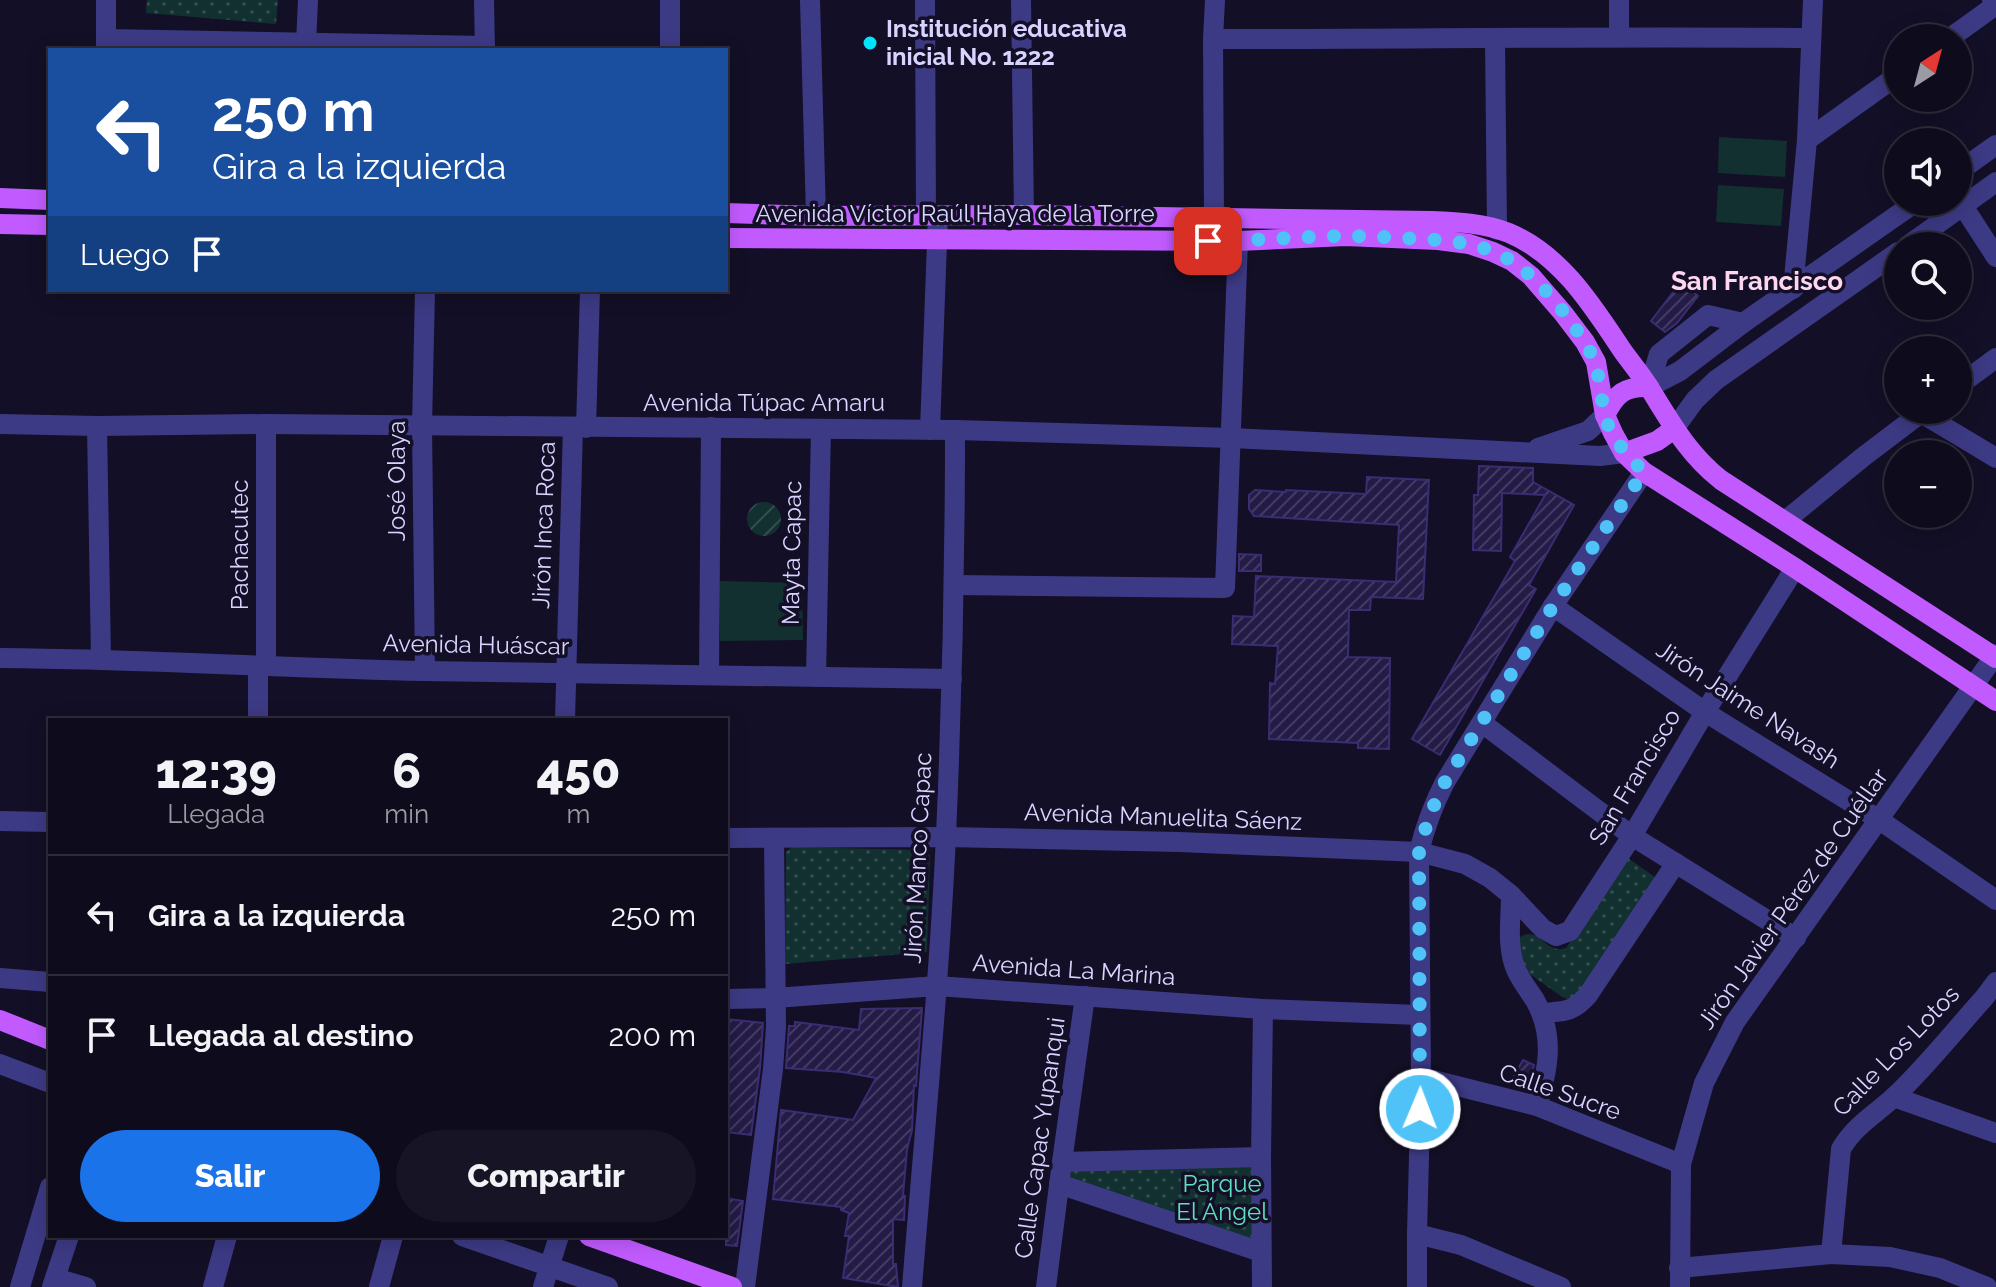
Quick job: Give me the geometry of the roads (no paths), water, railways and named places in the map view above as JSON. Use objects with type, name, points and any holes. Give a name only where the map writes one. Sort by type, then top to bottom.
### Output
[{"type":"main road","points":[[0,198],[48,200]]},
{"type":"main road","name":"Avenida Víctor Raúl Haya de la Torre","points":[[728,213],[1431,221],[1462,222],[1497,230],[1514,236],[1538,251],[1579,287],[1649,387],[1674,429],[1704,467],[1995,656]]},
{"type":"main road","points":[[0,224],[48,225]]},
{"type":"main road","name":"Avenida Víctor Raúl Haya de la Torre","points":[[728,238],[1238,241],[1362,236],[1438,240],[1469,244],[1493,252],[1512,261],[1531,276],[1585,342],[1596,362],[1605,415],[1613,433],[1624,453],[1644,472],[1996,701]]},
{"type":"main road","points":[[1605,415],[1623,391],[1635,386],[1649,387]]},
{"type":"main road","points":[[1624,453],[1657,441],[1674,429]]},
{"type":"main road","points":[[0,1020],[48,1039]]},
{"type":"main road","points":[[611,1239],[732,1287]]},
{"type":"street","points":[[106,0],[106,45],[306,44],[485,48],[484,0]]},
{"type":"street","points":[[306,44],[308,0]]},
{"type":"street","points":[[670,0],[670,48]]},
{"type":"street","points":[[810,0],[816,216]]},
{"type":"street","points":[[925,0],[932,216],[938,240],[930,430]]},
{"type":"street","points":[[1021,0],[1024,215]]},
{"type":"street","points":[[1214,217],[1215,0]]},
{"type":"street","points":[[1619,0],[1619,36]]},
{"type":"street","points":[[1970,24],[1996,5],[1992,0]]},
{"type":"street","points":[[1793,289],[1807,140],[1811,38],[1819,4]]},
{"type":"street","points":[[1213,39],[1811,38]]},
{"type":"street","points":[[1495,39],[1497,230]]},
{"type":"street","points":[[1807,140],[1884,85]]},
{"type":"street","points":[[1972,162],[1996,145]]},
{"type":"street","points":[[1972,199],[1996,182]]},
{"type":"street","points":[[1649,387],[1680,371],[1896,216]]},
{"type":"street","points":[[1927,232],[1949,216]]},
{"type":"street","points":[[1969,216],[1996,257]]},
{"type":"street","points":[[955,585],[1225,588],[1238,241]]},
{"type":"street","points":[[1674,429],[1695,400],[1716,380],[1884,262]]},
{"type":"street","name":"José Olaya","points":[[425,292],[422,426],[425,671]]},
{"type":"street","name":"Jirón Inca Roca","points":[[565,718],[590,292]]},
{"type":"street","points":[[1972,376],[1996,358]]},
{"type":"street","name":"Avenida Túpac Amaru","points":[[1527,452],[1588,431],[1605,415]]},
{"type":"street","name":"Avenida Túpac Amaru","points":[[0,424],[955,430],[1232,438],[1600,456],[1624,453]]},
{"type":"street","name":"Pachacutec","points":[[258,718],[262,666],[266,424]]},
{"type":"street","points":[[1785,521],[1907,424]]},
{"type":"street","points":[[1943,424],[1996,458]]},
{"type":"street","points":[[97,426],[101,659]]},
{"type":"street","points":[[709,675],[711,427]]},
{"type":"street","name":"Mayta Capac","points":[[816,677],[821,429]]},
{"type":"street","name":"Jirón Manco Capac","points":[[912,1287],[946,837],[955,585],[955,430]]},
{"type":"street","points":[[1417,1287],[1421,1077],[1419,852],[1434,804],[1445,782],[1553,606],[1644,472]]},
{"type":"street","name":"San Francisco","points":[[1570,931],[1632,836],[1795,568]]},
{"type":"street","name":"Jirón Jaime Navash","points":[[1553,606],[1705,712],[1878,819],[1996,900]]},
{"type":"street","name":"Jirón Javier Pérez de Cuéllar","points":[[1680,1277],[1681,1164],[1704,1083],[1716,1057],[1735,1022],[1995,656]]},
{"type":"street","name":"Avenida Huáscar","points":[[0,658],[425,671],[952,679]]},
{"type":"street","points":[[1482,723],[1632,836],[1796,938]]},
{"type":"street","points":[[0,821],[48,822]]},
{"type":"street","name":"Avenida Manuelita Sáenz","points":[[728,838],[946,837],[1419,852],[1465,864],[1490,878],[1543,929],[1556,936],[1570,931]]},
{"type":"street","points":[[745,1287],[776,1027],[774,839]]},
{"type":"street","points":[[1542,1013],[1577,1007],[1588,995],[1676,863]]},
{"type":"street","points":[[1511,895],[1510,946],[1515,968],[1542,1013],[1550,1054],[1537,1106]]},
{"type":"street","points":[[0,978],[48,982]]},
{"type":"street","name":"Avenida La Marina","points":[[728,999],[937,986],[1263,1009],[1419,1015]]},
{"type":"street","name":"Calle Capac Yupanqui","points":[[1046,1287],[1085,996]]},
{"type":"street","name":"Calle Los Lotos","points":[[1831,1254],[1841,1149],[1848,1137],[1894,1097],[1992,996]]},
{"type":"street","points":[[1262,1287],[1263,1009]]},
{"type":"street","points":[[0,1064],[48,1082]]},
{"type":"street","name":"Calle Sucre","points":[[1421,1077],[1537,1106],[1681,1164]]},
{"type":"street","points":[[1894,1097],[1996,1133]]},
{"type":"street","points":[[1062,1162],[1261,1157]]},
{"type":"street","points":[[1059,1184],[1261,1252]]},
{"type":"street","points":[[20,1287],[48,1194]]},
{"type":"street","points":[[1417,1234],[1461,1245],[1561,1287]]},
{"type":"street","points":[[68,1238],[53,1282],[86,1287]]},
{"type":"street","points":[[213,1287],[226,1238]]},
{"type":"street","points":[[379,1287],[392,1238]]},
{"type":"street","points":[[468,1238],[608,1287]]},
{"type":"street","points":[[543,1287],[558,1238]]},
{"type":"street","points":[[1680,1277],[1831,1254],[1890,1257],[1940,1268],[1987,1287]]},
{"type":"place","name":"Institución educativa inicial No. 1222","points":[[870,43]]},
{"type":"district","name":"San Francisco","points":[[1757,281]]},
{"type":"park label","name":"Parque El Ángel","points":[[1222,1198]]}]
